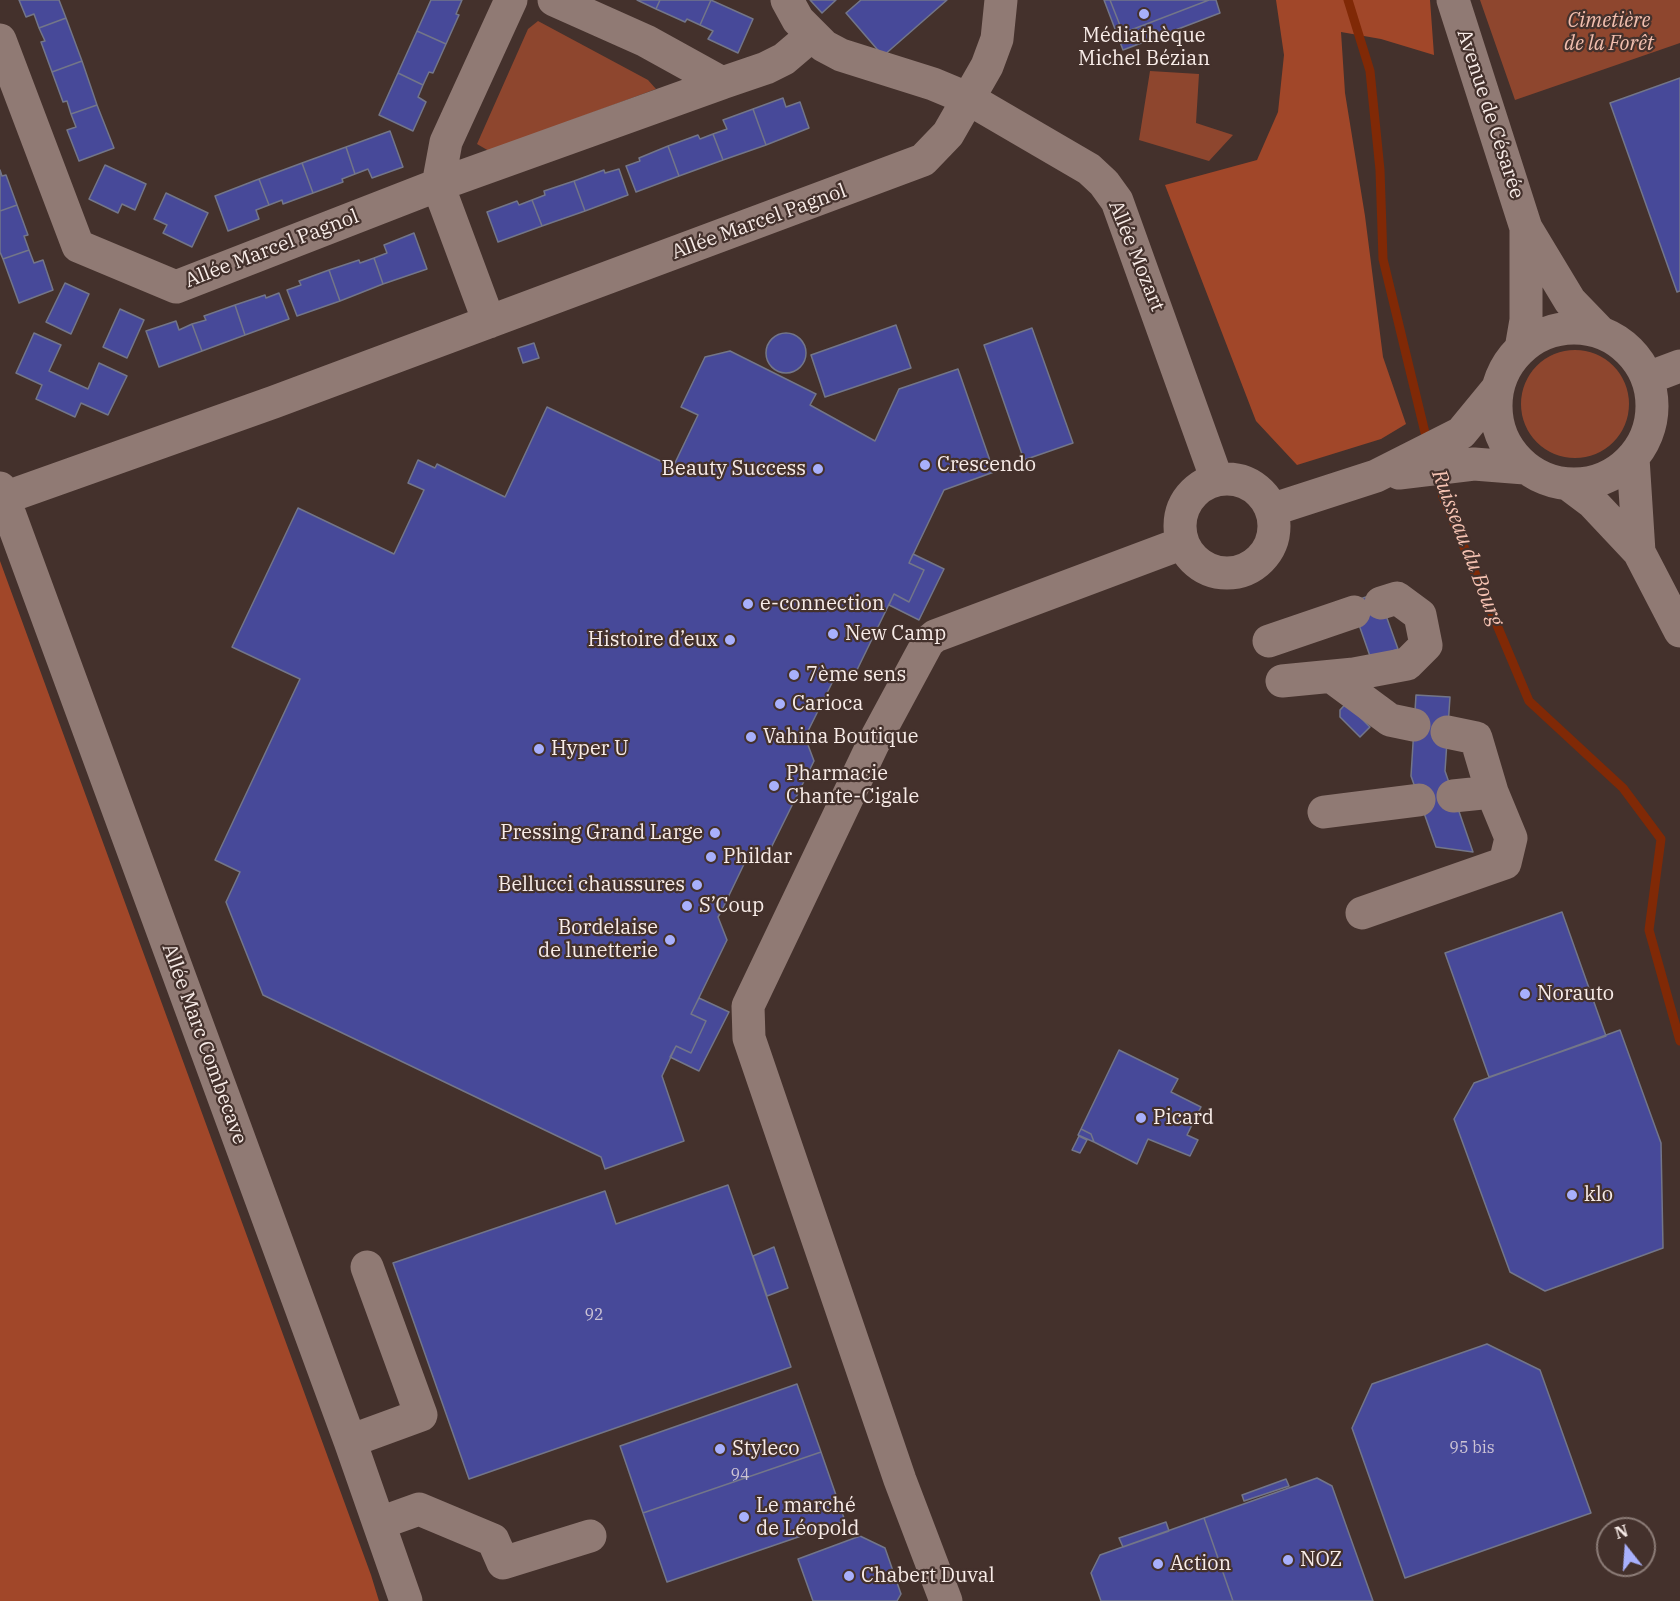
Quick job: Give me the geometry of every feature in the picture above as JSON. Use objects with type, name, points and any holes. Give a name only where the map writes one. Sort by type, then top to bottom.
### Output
[{"type":"street","points":[[489,322],[438,184],[446,142],[511,0]]},
{"type":"street","points":[[554,0],[646,41],[722,83]]},
{"type":"street","name":"Allée Mozart","points":[[787,0],[811,36],[841,55],[933,84],[969,99],[1089,169],[1117,201],[1217,480]]},
{"type":"street","points":[[969,99],[987,66],[997,39],[1001,0]]},
{"type":"street","name":"Avenue de Césarée","points":[[1453,0],[1526,228],[1570,301],[1599,331]]},
{"type":"street","name":"Allée Marcel Pagnol","points":[[0,39],[78,246],[176,287],[438,184],[766,68],[784,59],[811,36]]},
{"type":"street","name":"Allée Marcel Pagnol","points":[[2,493],[489,322],[907,168],[923,160],[948,134],[969,99]]},
{"type":"street","name":"Avenue de Césarée","points":[[1521,349],[1526,320],[1526,228]]},
{"type":"street","points":[[1576,328],[1599,331],[1619,342],[1636,358],[1648,378],[1652,399],[1651,420],[1644,440],[1633,458],[1614,473],[1592,482],[1568,484],[1546,479],[1525,468],[1510,452],[1499,432],[1495,406],[1498,388],[1511,359],[1529,341],[1552,330],[1576,328]]},
{"type":"street","points":[[1648,378],[1680,366]]},
{"type":"street","points":[[1271,510],[1386,472],[1461,433],[1498,388]]},
{"type":"street","points":[[1633,458],[1639,552]]},
{"type":"street","points":[[1386,472],[1474,464],[1525,468]]},
{"type":"street","points":[[1217,480],[1244,482],[1265,498],[1271,510],[1273,538],[1263,556],[1247,569],[1232,573],[1216,572],[1202,566],[1190,556],[1182,543],[1179,527],[1182,511],[1190,497],[1202,486],[1217,480]]},
{"type":"street","points":[[1568,484],[1592,502],[1639,552],[1680,630]]},
{"type":"street","name":"Allée Marc Combecave","points":[[2,493],[380,1523],[406,1601]]},
{"type":"street","points":[[946,1601],[900,1480],[749,1038],[748,1006],[873,744],[928,642],[935,636],[1182,543]]},
{"type":"street","points":[[1269,640],[1397,598],[1420,615],[1426,645],[1407,664],[1332,677],[1282,681]]},
{"type":"street","points":[[1332,677],[1390,720],[1414,725]]},
{"type":"street","points":[[1362,913],[1505,863],[1511,838],[1492,792],[1476,738],[1447,732]]},
{"type":"street","points":[[1453,796],[1492,792]]},
{"type":"street","points":[[1324,812],[1419,800]]},
{"type":"street","points":[[350,1441],[421,1415],[367,1267]]},
{"type":"street","points":[[380,1523],[419,1509],[494,1540],[503,1563],[590,1536]]},
{"type":"green space","name":"Cimetière de la Forêt","points":[[1480,0],[1680,0],[1680,43],[1515,100]]},
{"type":"green space","points":[[538,21],[648,80],[656,89],[489,151],[477,144],[528,29]]},
{"type":"green space","points":[[1150,71],[1199,74],[1196,123],[1233,135],[1209,161],[1139,140]]},
{"type":"green space","points":[[1575,350],[1585,351],[1605,359],[1613,366],[1620,374],[1628,394],[1628,414],[1620,434],[1613,442],[1605,449],[1585,457],[1575,458],[1565,457],[1545,449],[1537,442],[1530,434],[1522,414],[1521,404],[1522,394],[1530,374],[1537,366],[1545,359],[1565,351]]},
{"type":"shaded area","points":[[1276,0],[1430,0],[1434,55],[1381,39],[1341,32],[1345,93],[1365,216],[1383,357],[1406,424],[1381,439],[1297,465],[1256,421],[1165,185],[1257,160],[1278,112],[1284,55]]},
{"type":"shaded area","points":[[0,561],[371,1575],[379,1601],[0,1601]]},
{"type":"building","points":[[19,0],[59,0],[66,18],[39,28],[34,14],[26,17]]},
{"type":"building","points":[[431,0],[462,0],[456,14],[459,15],[446,44],[417,31]]},
{"type":"building","points":[[637,0],[660,0],[656,9]]},
{"type":"building","points":[[660,0],[711,0],[700,25],[687,19],[685,22],[656,9]]},
{"type":"building","points":[[711,0],[753,19],[738,53],[708,39],[713,31],[700,25]]},
{"type":"building","points":[[810,0],[836,0],[822,13]]},
{"type":"building","points":[[861,0],[947,0],[883,56],[846,13]]},
{"type":"building","points":[[1104,0],[1110,0],[1123,33],[1209,0],[1216,0],[1220,13],[1123,50]]},
{"type":"building","name":"Médiathèque Michel Bézian","points":[[1110,0],[1209,0],[1123,33]]},
{"type":"building","points":[[66,18],[82,61],[52,72],[41,42],[45,41],[39,28]]},
{"type":"building","points":[[417,31],[446,44],[433,73],[429,72],[423,85],[398,73]]},
{"type":"building","points":[[82,61],[97,105],[71,114],[67,101],[63,102],[52,72]]},
{"type":"building","points":[[398,73],[423,85],[418,97],[426,102],[413,131],[379,115]]},
{"type":"building","points":[[1680,78],[1680,291],[1677,292],[1610,103]]},
{"type":"building","points":[[783,98],[786,107],[800,102],[809,128],[766,145],[753,109]]},
{"type":"building","points":[[97,105],[114,148],[79,161],[67,130],[76,127],[71,114]]},
{"type":"building","points":[[753,109],[766,145],[723,160],[713,134],[727,129],[723,120]]},
{"type":"building","points":[[390,131],[403,167],[372,178],[368,169],[355,174],[346,147]]},
{"type":"building","points":[[713,134],[723,160],[679,176],[668,146],[698,135],[700,139]]},
{"type":"building","points":[[668,146],[679,176],[636,192],[626,166]]},
{"type":"building","points":[[346,147],[355,174],[342,179],[343,182],[313,193],[302,163]]},
{"type":"building","points":[[302,163],[313,193],[283,204],[282,200],[269,205],[259,179]]},
{"type":"building","points":[[105,165],[146,184],[135,210],[122,204],[118,213],[89,199]]},
{"type":"building","points":[[619,169],[628,195],[585,211],[574,181],[604,170],[605,173]]},
{"type":"building","points":[[0,170],[2,176],[6,175],[17,205],[0,211]]},
{"type":"building","points":[[259,179],[269,205],[256,210],[259,219],[228,231],[215,196]]},
{"type":"building","points":[[574,181],[585,211],[542,226],[532,200],[545,195],[544,191]]},
{"type":"building","points":[[166,193],[208,213],[192,247],[163,233],[167,225],[154,219]]},
{"type":"building","points":[[532,200],[542,226],[498,242],[487,212],[517,201],[519,205]]},
{"type":"building","points":[[17,205],[28,235],[24,236],[29,250],[3,259],[0,252],[0,211]]},
{"type":"building","points":[[414,233],[427,269],[383,284],[374,258],[387,253],[384,245]]},
{"type":"building","points":[[29,250],[34,263],[43,260],[53,290],[19,303],[3,259]]},
{"type":"building","points":[[374,258],[383,284],[340,301],[329,270],[359,260],[360,263]]},
{"type":"building","points":[[329,270],[340,301],[297,316],[287,290],[301,285],[299,281]]},
{"type":"building","points":[[65,283],[89,294],[71,334],[46,322]]},
{"type":"building","points":[[279,293],[289,319],[245,335],[235,305]]},
{"type":"building","points":[[235,305],[245,335],[202,351],[192,324],[206,320],[204,316]]},
{"type":"building","points":[[120,309],[144,320],[127,358],[103,347]]},
{"type":"building","points":[[176,321],[179,330],[192,324],[202,351],[159,367],[146,331]]},
{"type":"building","points":[[896,325],[911,368],[825,397],[811,355]]},
{"type":"building","points":[[1032,328],[1073,443],[1024,460],[984,345]]},
{"type":"building","points":[[34,333],[61,345],[49,371],[88,389],[99,363],[127,376],[108,415],[81,403],[75,417],[36,399],[42,385],[16,373]]},
{"type":"building","points":[[786,333],[794,334],[800,339],[805,345],[805,361],[800,367],[794,372],[786,373],[778,372],[772,367],[767,361],[766,353],[767,345],[772,339],[778,334]]},
{"type":"building","points":[[534,343],[539,358],[523,363],[518,348]]},
{"type":"building","name":"Hyper U","points":[[730,351],[816,394],[810,405],[875,441],[899,389],[958,369],[994,472],[944,490],[909,563],[924,570],[909,602],[894,594],[856,672],[833,681],[805,737],[814,761],[769,852],[746,860],[718,917],[727,940],[691,1014],[706,1021],[691,1053],[676,1046],[662,1076],[684,1141],[605,1169],[601,1157],[263,995],[226,902],[240,872],[215,860],[300,679],[232,647],[298,508],[394,554],[424,490],[408,483],[418,460],[435,468],[437,464],[505,497],[547,407],[673,467],[698,415],[681,407],[705,357]]},
{"type":"building","points":[[913,554],[944,569],[919,620],[889,605],[894,594],[909,602],[924,570],[909,563]]},
{"type":"building","points":[[1378,593],[1398,649],[1371,659],[1351,602]]},
{"type":"building","points":[[1416,695],[1450,697],[1445,771],[1473,852],[1436,847],[1411,776]]},
{"type":"building","points":[[1353,696],[1356,713],[1370,727],[1360,737],[1340,717],[1340,710]]},
{"type":"building","name":"Norauto","points":[[1562,912],[1606,1036],[1489,1077],[1445,953]]},
{"type":"building","points":[[699,998],[729,1012],[699,1071],[670,1057],[676,1046],[691,1053],[706,1021],[691,1014]]},
{"type":"building","name":"klo","points":[[1620,1030],[1661,1143],[1663,1248],[1545,1291],[1510,1272],[1454,1119],[1474,1083]]},
{"type":"building","name":"Picard","points":[[1119,1050],[1178,1079],[1171,1092],[1201,1107],[1187,1135],[1198,1140],[1190,1156],[1148,1139],[1137,1164],[1094,1142],[1091,1134],[1081,1129]]},
{"type":"building","points":[[1081,1129],[1091,1134],[1094,1142],[1078,1135]]},
{"type":"building","points":[[1079,1136],[1087,1140],[1080,1153],[1072,1150]]},
{"type":"building","points":[[728,1185],[791,1367],[469,1479],[393,1263],[605,1191],[616,1224]]},
{"type":"building","points":[[774,1247],[788,1288],[767,1296],[753,1256]]},
{"type":"building","points":[[1487,1344],[1540,1370],[1591,1513],[1405,1578],[1352,1428],[1372,1384]]},
{"type":"building","name":"Styleco","points":[[797,1384],[821,1452],[643,1513],[620,1446]]},
{"type":"building","name":"Le marché de Léopold","points":[[821,1452],[845,1521],[667,1582],[643,1513]]},
{"type":"building","name":"NOZ","points":[[1317,1478],[1332,1486],[1373,1601],[1233,1601],[1204,1518]]},
{"type":"building","points":[[1286,1479],[1289,1486],[1244,1501],[1242,1495]]},
{"type":"building","name":"Action","points":[[1204,1518],[1233,1601],[1101,1601],[1091,1573],[1100,1555]]},
{"type":"building","points":[[1166,1522],[1169,1531],[1123,1547],[1119,1538]]},
{"type":"building","name":"Chabert Duval","points":[[860,1536],[885,1548],[901,1594],[897,1601],[813,1601],[798,1559]]},
{"type":"waterway","name":"Ruisseau du Bourg","points":[[1348,0],[1370,71],[1380,170],[1383,259],[1428,445]]},
{"type":"waterway","name":"Ruisseau du Bourg","points":[[1437,475],[1443,497],[1529,701],[1623,788],[1661,839],[1649,930],[1680,1041]]},
{"type":"place","name":"Médiathèque Michel Bézian","points":[[1144,14]]},
{"type":"place","name":"Crescendo","points":[[925,465]]},
{"type":"place","name":"Beauty Success","points":[[818,469]]},
{"type":"place","name":"e-connection","points":[[748,604]]},
{"type":"place","name":"New Camp","points":[[833,634]]},
{"type":"place","name":"Histoire d’eux","points":[[730,640]]},
{"type":"place","name":"7ème sens","points":[[794,675]]},
{"type":"place","name":"Carioca","points":[[780,704]]},
{"type":"place","name":"Vahina Boutique","points":[[751,737]]},
{"type":"place","name":"Hyper U","points":[[539,749]]},
{"type":"place","name":"Pharmacie Chante-Cigale","points":[[774,786]]},
{"type":"place","name":"Pressing Grand Large","points":[[715,833]]},
{"type":"place","name":"Phildar","points":[[711,857]]},
{"type":"place","name":"Bellucci chaussures","points":[[697,885]]},
{"type":"place","name":"S’Coup","points":[[687,906]]},
{"type":"place","name":"Bordelaise de lunetterie","points":[[670,940]]},
{"type":"place","name":"Norauto","points":[[1525,994]]},
{"type":"place","name":"Picard","points":[[1141,1118]]},
{"type":"place","name":"klo","points":[[1572,1195]]},
{"type":"place","name":"Styleco","points":[[720,1449]]},
{"type":"place","name":"Le marché de Léopold","points":[[744,1517]]},
{"type":"place","name":"NOZ","points":[[1288,1560]]},
{"type":"place","name":"Action","points":[[1158,1564]]},
{"type":"place","name":"Chabert Duval","points":[[849,1576]]}]
